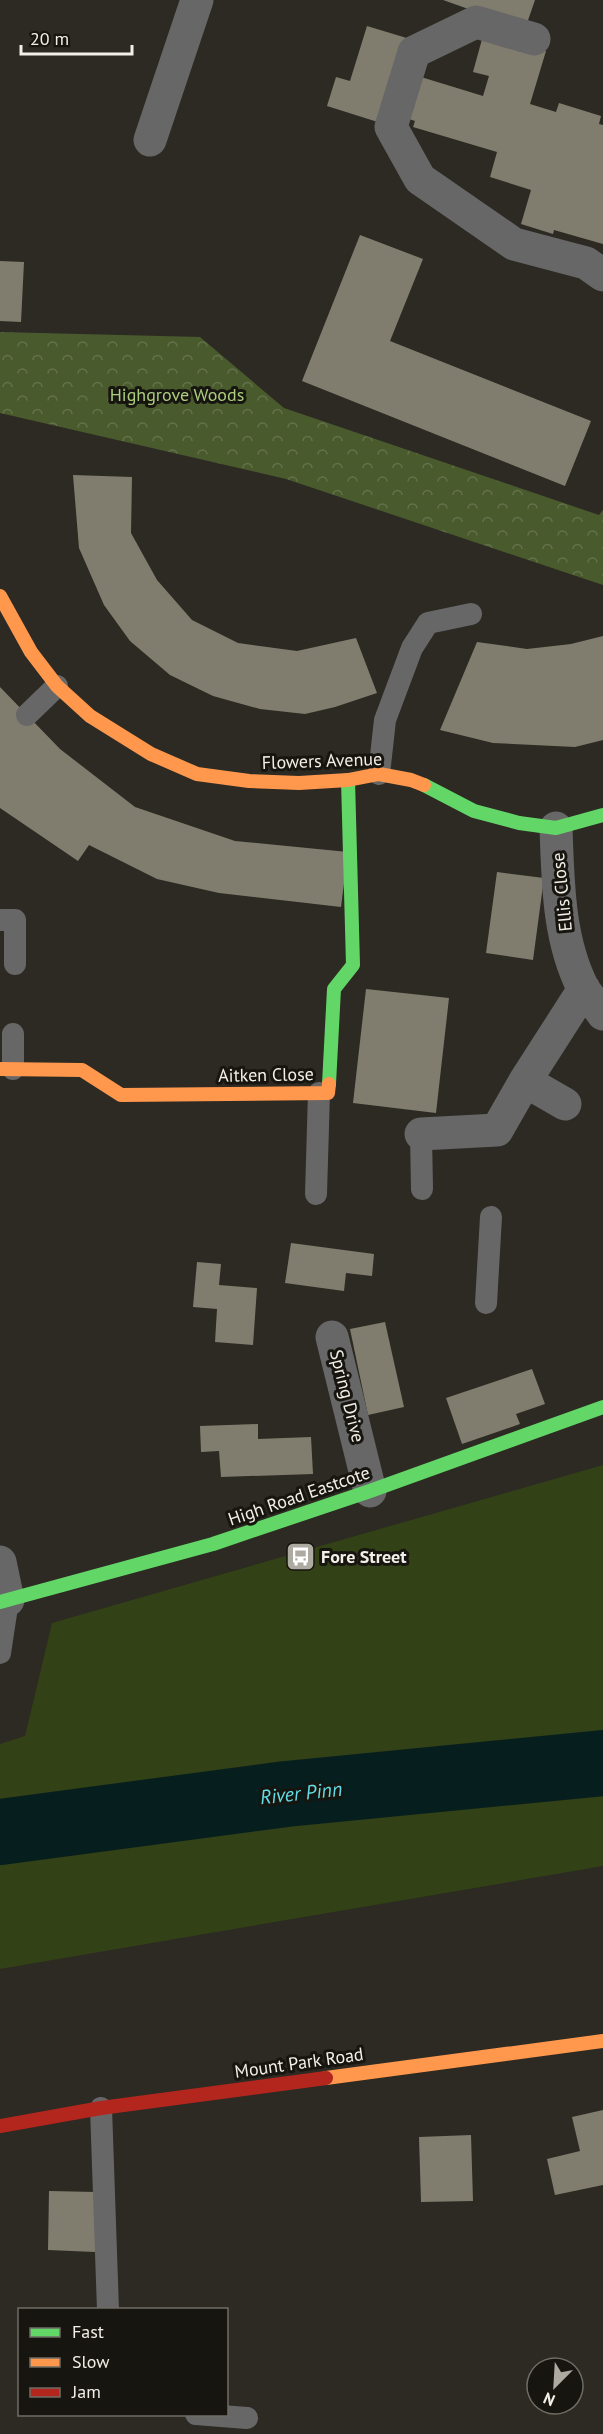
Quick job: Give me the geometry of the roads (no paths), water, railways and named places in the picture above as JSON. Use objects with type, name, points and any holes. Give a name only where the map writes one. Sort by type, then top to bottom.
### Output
[{"type":"street","points":[[150,140],[197,0]]},
{"type":"street","points":[[534,39],[476,22],[414,52],[391,127],[420,179],[514,244],[586,263],[603,275]]},
{"type":"street","name":"Flowers Avenue","points":[[0,596],[30,652],[57,686],[90,716],[151,754],[197,774],[249,781],[299,783],[348,780],[379,774],[411,780],[440,792],[474,811],[519,823],[556,828],[603,815]]},
{"type":"street","name":"Aitken Close","points":[[7,1069],[82,1071],[121,1095],[328,1093],[334,989],[353,965],[348,780]]},
{"type":"street","name":"Ellis Close","points":[[422,1134],[496,1141],[525,1081],[593,1001],[564,930],[558,884],[556,828]]},
{"type":"street","points":[[525,1081],[566,1104]]},
{"type":"street","name":"Spring Drive","points":[[332,1337],[370,1491]]},
{"type":"street","name":"High Road Eastcote","points":[[4,1601],[213,1544],[370,1491],[603,1407]]},
{"type":"street","points":[[0,1562],[4,1601]]},
{"type":"street","name":"Mount Park Road","points":[[0,2126],[100,2108],[603,2041]]},
{"type":"lane","points":[[379,774],[385,720],[412,648],[428,623],[471,614]]},
{"type":"lane","points":[[27,715],[57,686]]},
{"type":"lane","points":[[0,920],[15,920],[15,964]]},
{"type":"lane","points":[[7,1069],[13,1034]]},
{"type":"lane","points":[[316,1194],[319,1092]]},
{"type":"lane","points":[[422,1134],[422,1189]]},
{"type":"lane","points":[[486,1303],[491,1217]]},
{"type":"lane","points":[[0,1653],[4,1601]]},
{"type":"lane","points":[[100,2108],[108,2308]]},
{"type":"lane","points":[[213,2416],[247,2418]]},
{"type":"waterway","name":"River Pinn","points":[[0,1832],[286,1794],[603,1763]]},
{"type":"place","name":"Fore Street","points":[[300,1557]]},
{"type":"park label","name":"Highgrove Woods","points":[[177,395]]}]
